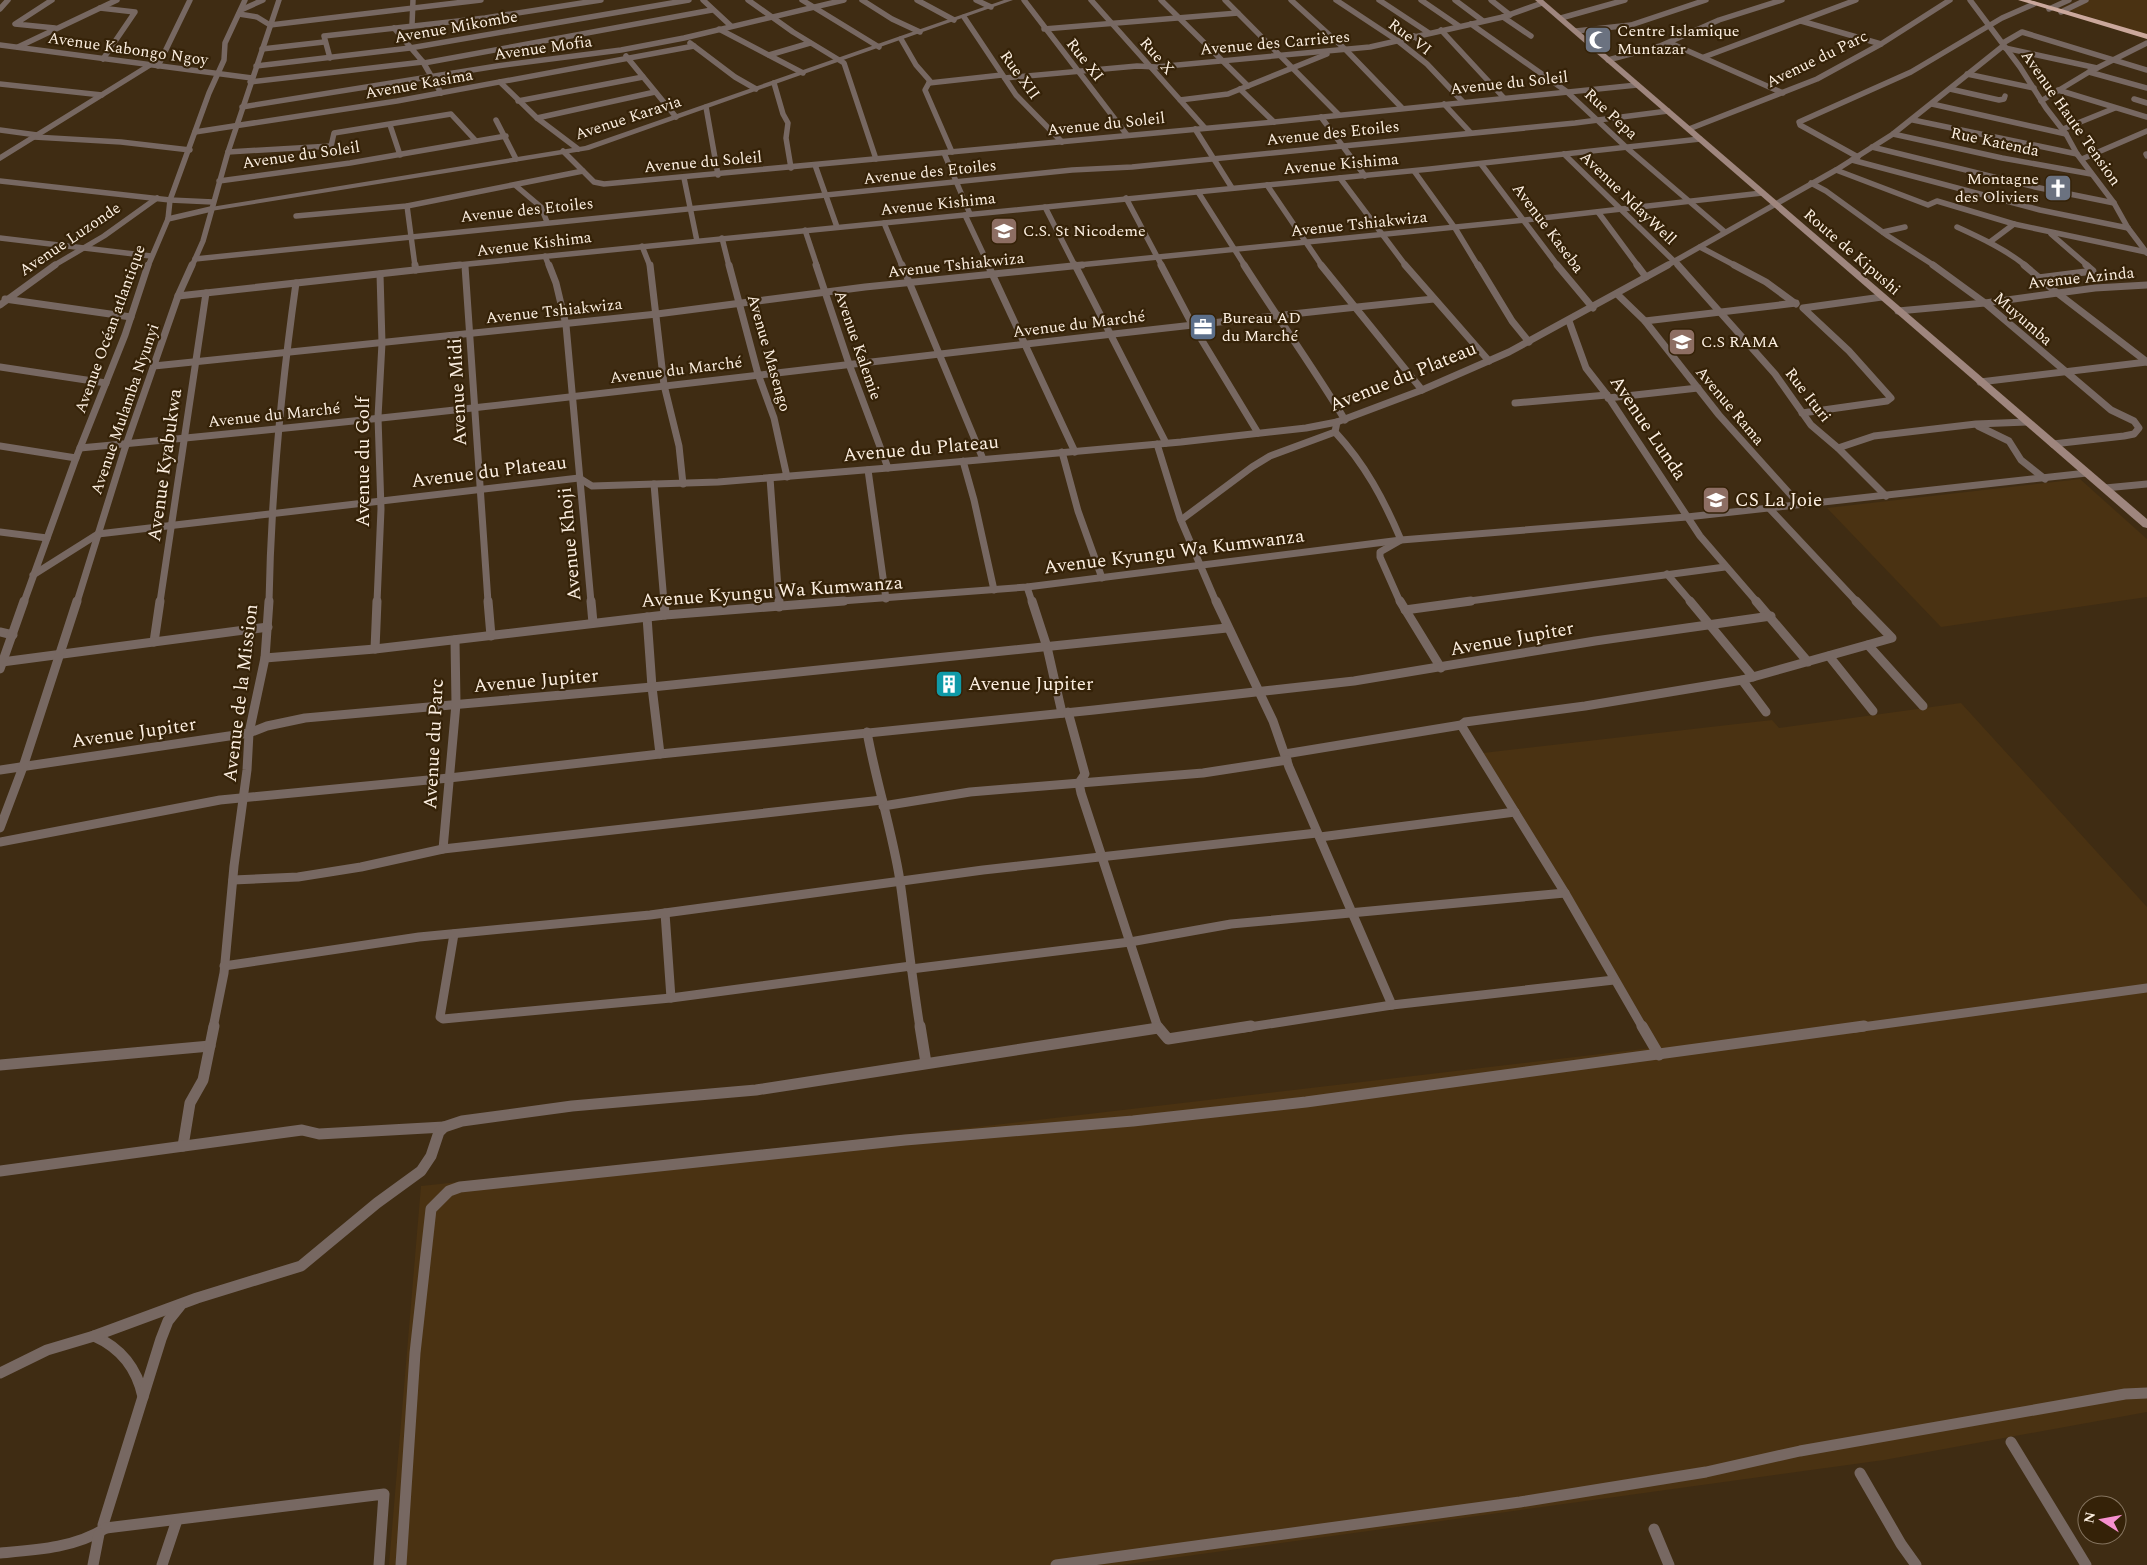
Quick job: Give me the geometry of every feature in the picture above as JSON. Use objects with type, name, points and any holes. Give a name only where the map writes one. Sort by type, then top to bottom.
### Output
[{"type":"highway","points":[[2022,0],[2147,37]]},
{"type":"main road","name":"Route de Kipushi","points":[[1541,1],[2147,525]]},
{"type":"street","points":[[0,9],[8,0]]},
{"type":"street","points":[[52,0],[14,24],[56,28]]},
{"type":"street","points":[[18,47],[117,0]]},
{"type":"street","points":[[158,66],[190,0]]},
{"type":"street","name":"Avenue Océan atlantique","points":[[1,665],[46,538],[131,317],[151,256],[168,219],[170,200],[224,60],[225,43],[245,0]]},
{"type":"street","points":[[240,12],[263,0]]},
{"type":"street","name":"Avenue Mulamba Nyunyi","points":[[0,828],[23,767],[31,738],[61,654],[126,444],[178,296],[203,241],[242,107],[279,0]]},
{"type":"street","points":[[412,26],[413,0]]},
{"type":"street","points":[[240,12],[257,17],[270,25],[481,0]]},
{"type":"street","points":[[330,58],[324,42],[324,36],[485,18],[601,0]]},
{"type":"street","name":"Avenue Mikombe","points":[[256,66],[410,48],[689,0]]},
{"type":"street","points":[[703,0],[731,26]]},
{"type":"street","points":[[748,0],[810,43],[844,63],[876,159]]},
{"type":"street","points":[[802,0],[878,47]]},
{"type":"street","name":"Avenue Mofia","points":[[242,107],[498,66],[621,50],[684,38],[844,0]]},
{"type":"street","points":[[862,0],[892,19],[920,32]]},
{"type":"street","points":[[917,0],[954,20]]},
{"type":"street","points":[[976,0],[991,7]]},
{"type":"street","name":"Avenue Karavia","points":[[212,206],[578,149],[706,107],[1010,0]]},
{"type":"street","name":"Rue XI","points":[[1024,0],[1127,135]]},
{"type":"street","name":"Rue X","points":[[1091,0],[1205,128]]},
{"type":"street","points":[[1162,0],[1248,86]]},
{"type":"street","points":[[1225,0],[1339,115]]},
{"type":"street","points":[[1291,0],[1346,50],[1402,108]]},
{"type":"street","name":"Rue VI","points":[[1336,0],[1398,41],[1427,64],[1463,102]]},
{"type":"street","points":[[1379,0],[1429,33]]},
{"type":"street","points":[[1421,0],[1459,26]]},
{"type":"street","points":[[1455,0],[1483,21]]},
{"type":"street","points":[[1491,0],[1510,15]]},
{"type":"street","points":[[1561,18],[1625,0]]},
{"type":"street","points":[[1576,31],[1631,26],[1706,0]]},
{"type":"street","points":[[1608,60],[1670,43],[1719,20],[1782,0]]},
{"type":"street","points":[[1704,57],[1856,0]]},
{"type":"street","name":"Avenue du Parc","points":[[1689,129],[1817,79],[1880,44],[1950,0]]},
{"type":"street","name":"Avenue Haute Tension","points":[[1970,0],[2065,132],[2077,154],[2114,203],[2128,228],[2146,253]]},
{"type":"street","points":[[2049,9],[2069,0]]},
{"type":"street","points":[[2061,12],[2086,0]]},
{"type":"street","name":"Avenue des Carrières","points":[[929,83],[1346,50],[1398,41],[1510,15],[1541,1]]},
{"type":"street","points":[[2034,4],[2002,18],[1911,72],[1799,122],[1800,125],[1855,158],[2040,210],[2128,228]]},
{"type":"street","points":[[100,8],[135,12],[103,59]]},
{"type":"street","points":[[423,62],[712,10]]},
{"type":"street","points":[[1044,28],[1238,13]]},
{"type":"street","name":"Rue XII","points":[[964,16],[1023,103],[1062,142]]},
{"type":"street","points":[[1503,16],[1532,36]]},
{"type":"street","points":[[1801,21],[1880,44]]},
{"type":"street","name":"Rue Pepa","points":[[1471,24],[1566,92],[1627,148],[1725,232]]},
{"type":"street","points":[[394,28],[423,62],[441,93]]},
{"type":"street","points":[[719,29],[803,73]]},
{"type":"street","points":[[1441,30],[1504,98]]},
{"type":"street","name":"Avenue du Plateau","points":[[33,575],[98,534],[271,513],[580,478],[592,486],[683,484],[787,477],[1157,444],[1306,428],[1341,421],[1422,390],[1530,342],[1836,170],[1913,120],[1967,74],[2022,32],[2116,59],[2147,70]]},
{"type":"street","points":[[1414,36],[1424,44]]},
{"type":"street","points":[[684,38],[735,77],[756,89]]},
{"type":"street","points":[[901,39],[916,65],[927,76],[929,83],[925,90],[952,152]]},
{"type":"street","points":[[262,49],[324,42]]},
{"type":"street","points":[[770,56],[810,43]]},
{"type":"street","points":[[1670,43],[1783,93]]},
{"type":"street","points":[[2041,100],[2089,72],[2147,43]]},
{"type":"street","name":"Avenue Kabongo Ngoy","points":[[0,45],[251,80],[423,62]]},
{"type":"street","name":"Avenue Kasima","points":[[196,132],[321,114],[694,46]]},
{"type":"street","points":[[2003,46],[2097,68]]},
{"type":"street","points":[[621,50],[676,117]]},
{"type":"street","points":[[1180,100],[1218,96],[1240,89],[1333,51]]},
{"type":"street","points":[[0,158],[150,65]]},
{"type":"street","points":[[2089,72],[2147,88]]},
{"type":"street","points":[[1967,74],[2034,88]]},
{"type":"street","points":[[518,101],[642,77]]},
{"type":"street","points":[[500,82],[537,118],[578,149]]},
{"type":"street","points":[[774,83],[783,114],[788,122],[786,138],[791,168]]},
{"type":"street","points":[[0,84],[102,95]]},
{"type":"street","name":"Avenue du Soleil","points":[[564,151],[598,184],[718,175],[1637,85]]},
{"type":"street","points":[[1240,89],[1274,122]]},
{"type":"street","points":[[1950,89],[1999,100],[2004,99],[2005,96]]},
{"type":"street","points":[[2058,90],[2147,117]]},
{"type":"street","points":[[537,118],[654,92]]},
{"type":"street","points":[[2134,99],[2147,103]]},
{"type":"street","points":[[1444,104],[1470,132]]},
{"type":"street","points":[[1932,104],[2065,132],[2115,108]]},
{"type":"street","points":[[706,107],[718,175]]},
{"type":"street","name":"Avenue des Etoiles","points":[[195,259],[1072,170],[1132,167],[1342,146],[1668,111]]},
{"type":"street","points":[[228,152],[331,149],[334,133],[452,114],[476,141]]},
{"type":"street","points":[[1321,117],[1364,176]]},
{"type":"street","points":[[496,120],[506,136],[516,159]]},
{"type":"street","points":[[1913,120],[2077,154]]},
{"type":"street","points":[[390,125],[400,155]]},
{"type":"street","points":[[1195,129],[1232,188]]},
{"type":"street","points":[[0,130],[36,136],[120,142],[190,150]]},
{"type":"street","points":[[2082,159],[2147,131]]},
{"type":"street","name":"Rue Katenda","points":[[1893,134],[2002,158],[2091,174]]},
{"type":"street","name":"Avenue du Soleil","points":[[219,181],[400,155],[506,136]]},
{"type":"street","name":"Avenue Kishima","points":[[178,296],[642,246],[1414,171],[1627,148],[1700,138]]},
{"type":"street","points":[[1872,147],[2034,187],[2114,203]]},
{"type":"street","points":[[944,153],[958,183],[968,215],[992,276],[1075,452]]},
{"type":"street","name":"Avenue NdayWell","points":[[1564,154],[1674,262]]},
{"type":"street","name":"Avenue Kaseba","points":[[1481,164],[1593,308]]},
{"type":"street","points":[[815,165],[837,227]]},
{"type":"street","points":[[1836,170],[1928,205],[1936,201],[2048,233],[2146,253]]},
{"type":"street","points":[[296,216],[407,206],[583,171]]},
{"type":"street","points":[[1414,171],[1455,228],[1512,321],[1530,342]]},
{"type":"street","points":[[684,178],[697,241]]},
{"type":"street","points":[[1340,178],[1380,236],[1489,361]]},
{"type":"street","points":[[0,181],[157,198],[212,206]]},
{"type":"street","name":"Muyumba","points":[[1811,183],[1826,191],[1985,303],[2110,410],[2134,422],[2139,428],[2134,434],[2124,436],[2053,444]]},
{"type":"street","points":[[515,185],[541,207],[547,222]]},
{"type":"street","points":[[1267,185],[1318,261],[1422,390]]},
{"type":"street","points":[[1181,520],[1252,467],[1270,456],[1335,432],[1341,421],[1315,371],[1276,315],[1198,192]]},
{"type":"street","name":"Avenue Tshiakwiza","points":[[154,366],[657,314],[908,283],[1380,236],[1762,193]]},
{"type":"street","name":"Avenue Luzonde","points":[[0,305],[3,299],[80,249],[104,236],[157,198]]},
{"type":"street","points":[[1126,198],[1192,324],[1258,433]]},
{"type":"street","points":[[168,219],[212,206]]},
{"type":"street","points":[[407,206],[416,270]]},
{"type":"street","points":[[1045,207],[1166,443]]},
{"type":"street","points":[[1598,212],[1646,277]]},
{"type":"street","points":[[884,222],[983,459]]},
{"type":"street","points":[[1990,242],[2014,224]]},
{"type":"street","points":[[1883,232],[1904,227]]},
{"type":"street","points":[[1957,228],[1990,242],[2015,257],[2038,278],[2147,362]]},
{"type":"street","name":"Avenue Kalemie","points":[[805,230],[849,364],[888,468]]},
{"type":"street","points":[[2038,278],[2093,271],[2048,233]]},
{"type":"street","points":[[0,238],[151,256]]},
{"type":"street","name":"Avenue Masengo","points":[[722,238],[758,374],[770,404],[787,477]]},
{"type":"street","points":[[642,246],[652,270],[664,385],[679,446],[683,484]]},
{"type":"street","points":[[1700,247],[1766,282],[1803,308],[1849,351],[1891,398],[1887,401],[1802,413]]},
{"type":"street","name":"Avenue Khoji","points":[[545,256],[556,283],[566,323],[593,623]]},
{"type":"street","name":"Rue Ituri","points":[[1674,262],[1722,311],[1775,374],[1811,425],[1838,448],[1886,496]]},
{"type":"street","name":"Avenue Midi","points":[[465,266],[491,636]]},
{"type":"street","name":"Avenue du Golf","points":[[375,649],[380,501],[378,417],[382,343],[380,274]]},
{"type":"street","name":"Avenue de la Mission","points":[[210,1046],[224,966],[249,733],[265,658],[268,627],[271,513],[286,353],[296,283]]},
{"type":"street","name":"Avenue Azinda","points":[[1898,311],[1985,303],[2056,292],[2147,285]]},
{"type":"street","name":"Avenue Kyabukwa","points":[[154,642],[206,293]]},
{"type":"street","name":"Avenue Rama","points":[[1617,294],[1645,321],[1772,477],[1798,504]]},
{"type":"street","points":[[1803,308],[1882,297]]},
{"type":"street","points":[[3,299],[131,317]]},
{"type":"street","name":"Avenue du Marché","points":[[80,448],[280,430],[378,417],[1192,324],[1434,299]]},
{"type":"street","points":[[1645,321],[1796,303]]},
{"type":"street","name":"Avenue Lunda","points":[[1569,321],[1586,368],[1608,397],[1687,517],[1725,566],[1771,616],[1808,662]]},
{"type":"street","points":[[1980,382],[2147,362]]},
{"type":"street","points":[[0,368],[106,383]]},
{"type":"street","points":[[1515,403],[1608,397],[1698,388]]},
{"type":"street","points":[[1838,448],[1874,436],[1976,424],[2027,422]]},
{"type":"street","points":[[1976,424],[2009,442],[2021,460],[2045,479]]},
{"type":"street","points":[[1335,432],[1363,463],[1387,508],[1401,540],[1380,552],[1405,610],[1441,668]]},
{"type":"street","points":[[1157,444],[1181,520],[1227,628],[1280,737],[1286,757],[1318,835],[1392,1005]]},
{"type":"street","points":[[0,446],[76,458]]},
{"type":"street","points":[[1062,452],[1078,511],[1102,578]]},
{"type":"street","points":[[963,461],[974,500],[994,590]]},
{"type":"street","points":[[868,470],[886,599]]},
{"type":"street","name":"Avenue Kyungu Wa Kumwanza","points":[[265,658],[375,649],[665,615],[1027,587],[1401,540],[1687,517],[2087,473]]},
{"type":"street","points":[[770,478],[779,607]]},
{"type":"street","points":[[654,484],[665,615]]},
{"type":"street","points":[[2105,488],[2147,484]]},
{"type":"street","points":[[233,880],[298,877],[338,869],[361,867],[442,850],[970,792],[1202,772],[1461,725],[1465,722],[1585,706],[1742,680],[1893,637],[1838,584],[1769,508]]},
{"type":"street","points":[[0,532],[46,538]]},
{"type":"street","points":[[1405,610],[1725,566]]},
{"type":"street","points":[[1667,574],[1710,623],[1753,677]]},
{"type":"street","points":[[1027,587],[1047,647],[1084,774],[1079,783],[1105,858],[1158,1028],[1164,1036],[1172,1040],[1392,1005],[1614,980]]},
{"type":"street","name":"Avenue Jupiter","points":[[0,842],[243,798],[449,778],[1354,681],[1710,623],[1771,616]]},
{"type":"street","points":[[647,617],[652,687],[660,754]]},
{"type":"street","points":[[1,665],[61,654],[268,627]]},
{"type":"street","name":"Avenue Jupiter","points":[[0,770],[249,733],[267,726],[305,718],[652,687],[1227,628]]},
{"type":"street","points":[[0,632],[13,635]]},
{"type":"street","name":"Avenue du Parc","points":[[442,850],[456,704],[455,640]]},
{"type":"street","points":[[1868,645],[1923,706]]},
{"type":"street","points":[[1828,656],[1873,711]]},
{"type":"street","points":[[1742,680],[1766,712]]},
{"type":"street","points":[[1461,725],[1565,894],[1659,1056]]},
{"type":"street","points":[[867,732],[874,772],[900,880],[926,1063]]},
{"type":"street","points":[[224,966],[454,934],[666,913],[900,880],[1515,812]]},
{"type":"street","points":[[454,934],[440,1017],[443,1019],[671,998],[1130,942],[1231,924],[1565,894]]},
{"type":"street","points":[[666,913],[671,998]]},
{"type":"street","points":[[401,1565],[415,1352],[431,1209],[449,1191],[460,1187],[905,1140],[1133,1121],[1306,1102],[1659,1056],[2147,988]]},
{"type":"street","points":[[0,1171],[302,1130],[319,1134],[444,1127],[462,1121],[572,1106],[756,1090],[1158,1028]]},
{"type":"street","points":[[0,1065],[210,1046],[203,1080],[190,1103],[183,1146]]},
{"type":"street","points":[[0,1373],[47,1350],[301,1266],[377,1203],[421,1171],[431,1156],[439,1132],[444,1127]]},
{"type":"street","points":[[93,1565],[103,1525],[167,1320],[182,1304]]},
{"type":"street","points":[[94,1336],[116,1347],[129,1361],[142,1387],[143,1398]]},
{"type":"street","points":[[1056,1565],[1520,1502],[1706,1472],[1800,1451],[2125,1394],[2147,1393]]},
{"type":"street","points":[[2011,1442],[2086,1565]]},
{"type":"street","points":[[1860,1473],[1901,1544],[1916,1565]]},
{"type":"street","points":[[0,1553],[56,1545],[102,1531],[384,1494],[379,1565]]},
{"type":"street","points":[[162,1565],[177,1520]]},
{"type":"street","points":[[1654,1529],[1669,1565]]},
{"type":"shaded area","points":[[2079,0],[2147,0],[2147,35],[2061,8]]},
{"type":"shaded area","points":[[2080,479],[2147,539],[2147,597],[1941,627],[1827,508]]},
{"type":"shaded area","points":[[1961,703],[2147,907],[2147,1412],[1884,1460],[1122,1565],[389,1565],[421,1186],[986,1126],[1660,1047],[1483,753],[1772,720],[1779,728]]},
{"type":"place","name":"Centre Islamique Muntazar","points":[[1598,40]]},
{"type":"place","name":"Montagne des Oliviers","points":[[2058,188]]},
{"type":"place","name":"C.S. St Nicodeme","points":[[1004,231]]},
{"type":"place","name":"Bureau AD du Marché","points":[[1203,327]]},
{"type":"place","name":"C.S RAMA","points":[[1682,342]]},
{"type":"place","name":"CS La Joie","points":[[1716,500]]},
{"type":"place","name":"Avenue Jupiter","points":[[949,684]]}]
